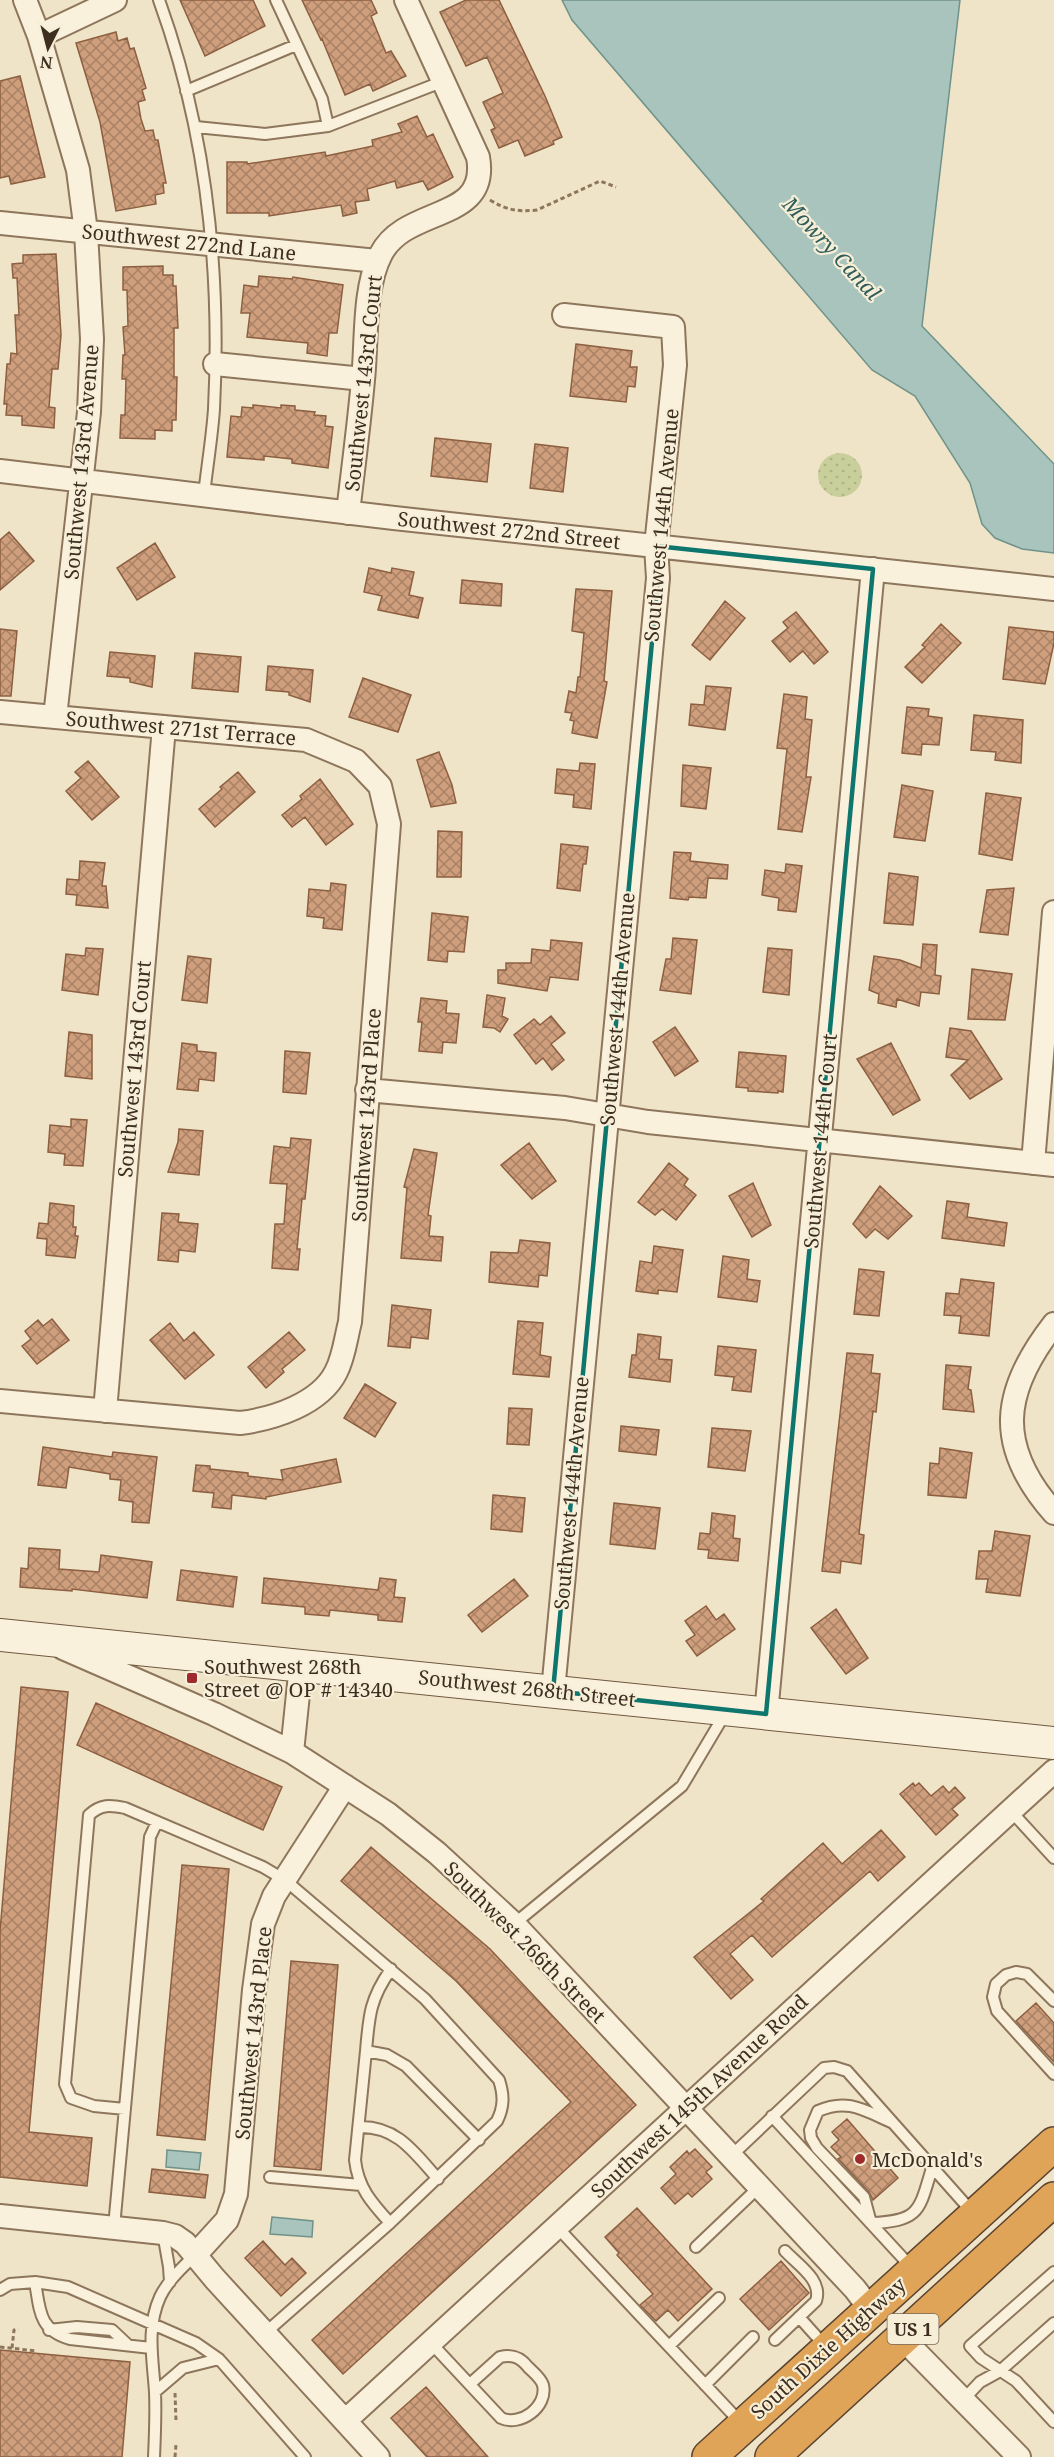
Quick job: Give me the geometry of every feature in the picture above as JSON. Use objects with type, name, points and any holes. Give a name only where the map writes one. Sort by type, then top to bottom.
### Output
[{"type":"highway","name":"South Dixie Highway","points":[[709,2457],[1045,2152]]},
{"type":"highway","points":[[903,2338],[911,2306],[922,2291],[1010,2211],[1045,2152]]},
{"type":"highway","name":"US 1","points":[[772,2457],[1054,2199]]},
{"type":"highway","points":[[747,2457],[753,2446],[852,2355],[863,2340],[870,2309]]},
{"type":"main road","name":"Southwest 268th Street","points":[[0,1635],[1054,1743]]},
{"type":"street","name":"Southwest 143rd Avenue","points":[[25,0],[39,36],[78,170],[86,232],[92,339],[89,412],[55,717]]},
{"type":"street","points":[[39,36],[115,0]]},
{"type":"street","points":[[406,0],[478,156],[481,173],[475,191]]},
{"type":"street","name":"Southwest 143rd Court","points":[[348,513],[370,295],[377,261],[388,241],[408,226],[460,204],[475,191]]},
{"type":"street","name":"Southwest 272nd Lane","points":[[0,223],[377,261]]},
{"type":"street","name":"Southwest 144th Avenue","points":[[553,1690],[658,578],[656,546],[675,365],[673,327],[564,315]]},
{"type":"street","points":[[215,364],[363,379]]},
{"type":"street","name":"Southwest 272nd Street","points":[[0,471],[348,513],[1054,589]]},
{"type":"street","name":"Southwest 144th Court","points":[[766,1714],[873,569]]},
{"type":"street","name":"Southwest 271st Terrace","points":[[0,712],[306,740],[357,761],[380,786],[389,824]]},
{"type":"street","name":"Southwest 143rd Court","points":[[105,1411],[164,727]]},
{"type":"street","name":"Southwest 143rd Place","points":[[105,1411],[240,1423],[262,1420],[315,1397],[336,1372],[350,1322],[389,824]]},
{"type":"street","points":[[367,1090],[565,1108],[819,1141],[1044,1164],[1054,912]]},
{"type":"street","points":[[1054,1324],[1024,1368],[1013,1399],[1012,1414],[1016,1449],[1022,1467],[1031,1484],[1054,1513]]},
{"type":"street","points":[[0,1401],[105,1411]]},
{"type":"street","name":"Southwest 266th Street","points":[[43,1640],[214,1714],[291,1752],[388,1814],[437,1853],[514,1924],[855,2289],[870,2309]]},
{"type":"street","points":[[291,1752],[301,1665]]},
{"type":"street","name":"Southwest 145th Avenue Road","points":[[345,2421],[1054,1771]]},
{"type":"street","name":"Southwest 143rd Place","points":[[196,2254],[227,2220],[236,2194],[259,1943],[268,1908],[345,1786]]},
{"type":"street","points":[[0,2216],[114,2227],[175,2236],[196,2254],[207,2271],[378,2457]]},
{"type":"street","points":[[903,2338],[1019,2457]]},
{"type":"lane","points":[[159,0],[172,35],[195,127],[213,246],[214,411],[204,495]]},
{"type":"lane","points":[[276,0],[322,99],[328,126]]},
{"type":"lane","points":[[186,91],[296,45]]},
{"type":"lane","points":[[195,127],[265,134],[328,126],[444,81]]},
{"type":"lane","points":[[514,1924],[682,1786],[728,1709]]},
{"type":"lane","points":[[125,2109],[82,2104],[71,2098],[65,2084],[89,1815],[97,1807],[109,1805],[125,1808],[263,1867],[285,1880],[429,2003],[499,2080],[503,2091],[501,2113],[497,2121],[390,2223],[264,2334]]},
{"type":"lane","points":[[1010,1810],[1054,1858]]},
{"type":"lane","points":[[114,2227],[150,1837],[157,1822]]},
{"type":"lane","points":[[390,2223],[369,2200],[360,2185],[356,2160],[371,2004],[380,1984],[391,1969]]},
{"type":"lane","points":[[1054,2001],[1027,1974],[1016,1972],[1006,1975],[996,1984],[993,1997],[997,2011],[1054,2074]]},
{"type":"lane","points":[[366,2051],[387,2055],[406,2066],[479,2140]]},
{"type":"lane","points":[[731,2156],[824,2068],[834,2067],[846,2071],[976,2216]]},
{"type":"lane","points":[[871,2223],[864,2197],[817,2148],[811,2138],[810,2130],[818,2111],[841,2105],[853,2105],[895,2125]]},
{"type":"lane","points":[[771,2116],[914,2271]]},
{"type":"lane","points":[[359,2127],[372,2127],[392,2133],[438,2179]]},
{"type":"lane","points":[[871,2223],[895,2222],[910,2216],[921,2204],[932,2168]]},
{"type":"lane","points":[[270,2177],[360,2185]]},
{"type":"lane","points":[[696,2247],[759,2187]]},
{"type":"lane","points":[[557,2227],[743,2425]]},
{"type":"lane","points":[[163,2233],[170,2267],[170,2282]]},
{"type":"lane","points":[[775,2340],[816,2301],[818,2294],[814,2281],[785,2251]]},
{"type":"lane","points":[[802,2268],[820,2252]]},
{"type":"lane","points":[[154,2457],[155,2392],[151,2348],[152,2323],[160,2296],[196,2254]]},
{"type":"lane","points":[[1054,2272],[970,2346],[981,2358],[1017,2381],[1054,2422]]},
{"type":"lane","points":[[0,2290],[10,2284],[35,2282],[68,2287],[196,2343],[219,2359],[305,2457]]},
{"type":"lane","points":[[35,2282],[40,2312],[49,2330],[57,2336],[151,2348]]},
{"type":"lane","points":[[669,2346],[719,2298]]},
{"type":"lane","points":[[799,2317],[828,2349]]},
{"type":"lane","points":[[963,2400],[980,2382],[1000,2371],[1050,2327],[1054,2339]]},
{"type":"lane","points":[[705,2385],[753,2337]]},
{"type":"lane","points":[[431,2343],[501,2418],[508,2421],[524,2419],[540,2403],[543,2394],[541,2381],[522,2359],[515,2356],[500,2357],[470,2384]]},
{"type":"lane","points":[[155,2392],[183,2368],[219,2359]]},
{"type":"path","points":[[475,191],[502,208],[526,211],[537,210],[600,181],[616,187]]},
{"type":"path","points":[[12,2348],[14,2330],[18,2328]]},
{"type":"path","points":[[0,2347],[37,2351]]},
{"type":"path","points":[[175,2391],[176,2421]]},
{"type":"path","points":[[175,2457],[176,2444]]},
{"type":"highlighted area","points":[[656,546],[873,569],[766,1714],[553,1691],[658,578]]},
{"type":"green space","points":[[840,453],[856,459],[862,475],[856,491],[840,497],[824,491],[818,475],[824,459]]},
{"type":"water","name":"Mowry Canal","points":[[562,0],[960,0],[922,326],[1054,464],[1054,553],[1022,549],[995,538],[982,524],[970,483],[915,396],[872,370],[572,20]]},
{"type":"water","points":[[167,2150],[201,2153],[199,2170],[166,2167]]},
{"type":"water","points":[[272,2217],[313,2221],[312,2237],[270,2234]]},
{"type":"building","points":[[180,0],[253,0],[265,26],[205,56]]},
{"type":"building","points":[[302,0],[371,0],[377,13],[371,16],[386,53],[391,51],[406,76],[373,91],[370,84],[345,95],[322,39]]},
{"type":"building","points":[[466,0],[499,0],[562,137],[553,141],[554,144],[525,156],[518,140],[499,148],[491,130],[495,128],[483,102],[503,93],[487,57],[466,66],[440,12]]},
{"type":"building","points":[[116,32],[118,41],[127,38],[130,49],[134,48],[146,88],[142,90],[145,100],[138,102],[141,119],[145,131],[153,130],[155,140],[158,140],[166,183],[163,183],[164,193],[155,195],[156,204],[116,211],[100,122],[76,43]]},
{"type":"building","points":[[20,76],[45,177],[11,184],[9,176],[0,178],[0,81]]},
{"type":"building","points":[[417,116],[427,137],[433,134],[453,177],[448,180],[428,190],[423,181],[397,188],[395,181],[367,189],[369,200],[355,202],[357,213],[343,216],[341,205],[269,216],[269,213],[227,213],[227,162],[247,162],[247,164],[325,152],[326,156],[373,146],[372,140],[402,132],[398,124]]},
{"type":"building","points":[[56,254],[61,335],[58,369],[52,369],[49,407],[55,408],[54,428],[22,425],[22,416],[6,415],[7,404],[4,404],[7,364],[10,364],[11,353],[17,354],[15,315],[19,315],[17,278],[13,278],[12,264],[23,263],[23,255]]},
{"type":"building","points":[[163,266],[163,275],[173,275],[173,286],[176,286],[178,328],[174,328],[174,377],[177,377],[176,420],[172,420],[172,431],[155,430],[155,439],[120,438],[121,415],[125,415],[126,379],[122,379],[123,355],[125,355],[123,327],[128,326],[127,290],[123,290],[123,267]]},
{"type":"building","points":[[259,276],[292,279],[293,277],[343,285],[337,333],[329,333],[327,356],[307,353],[308,343],[247,337],[250,313],[241,313],[244,285],[258,287]]},
{"type":"building","points":[[576,344],[632,351],[630,367],[637,367],[635,387],[628,386],[626,402],[570,396]]},
{"type":"building","points":[[253,405],[281,408],[281,405],[295,406],[295,410],[315,412],[314,415],[326,416],[325,426],[333,427],[328,468],[292,463],[292,459],[264,456],[264,460],[227,457],[231,416],[241,417],[242,407],[253,408]]},
{"type":"building","points":[[435,438],[491,444],[487,482],[431,476]]},
{"type":"building","points":[[535,444],[568,448],[563,492],[530,488]]},
{"type":"building","points":[[9,532],[34,561],[0,590],[0,540]]},
{"type":"building","points":[[155,543],[175,577],[137,600],[117,568]]},
{"type":"building","points":[[369,568],[391,573],[392,568],[414,572],[409,595],[423,598],[418,618],[378,610],[382,596],[364,592]]},
{"type":"building","points":[[462,580],[502,584],[501,606],[460,603]]},
{"type":"building","points":[[576,589],[612,591],[604,681],[607,682],[597,738],[572,733],[574,721],[570,720],[572,713],[565,712],[569,691],[576,693],[578,677],[580,677],[584,633],[572,631]]},
{"type":"building","points":[[725,601],[745,618],[710,660],[692,645]]},
{"type":"building","points":[[796,612],[828,652],[814,664],[803,651],[790,662],[772,641],[788,628],[783,622]]},
{"type":"building","points":[[941,624],[961,643],[922,683],[905,667],[925,647],[922,645]]},
{"type":"building","points":[[1009,627],[1054,632],[1054,643],[1045,684],[1003,679]]},
{"type":"building","points":[[0,629],[17,631],[11,696],[0,696]]},
{"type":"building","points":[[110,652],[155,656],[152,687],[130,682],[130,678],[107,676]]},
{"type":"building","points":[[195,653],[241,657],[238,692],[192,688]]},
{"type":"building","points":[[268,666],[313,670],[310,702],[289,695],[289,692],[266,690]]},
{"type":"building","points":[[363,678],[411,695],[398,732],[349,717]]},
{"type":"building","points":[[706,686],[731,688],[725,730],[689,725],[691,704],[704,705]]},
{"type":"building","points":[[784,694],[807,697],[805,719],[812,720],[806,777],[811,777],[802,832],[778,829],[787,749],[777,748]]},
{"type":"building","points":[[907,707],[929,709],[928,716],[942,718],[939,745],[922,744],[921,755],[902,753]]},
{"type":"building","points":[[974,715],[1023,720],[1021,763],[995,760],[996,752],[971,750]]},
{"type":"building","points":[[439,752],[452,785],[456,803],[431,807],[417,760]]},
{"type":"building","points":[[88,761],[119,797],[92,820],[66,791],[81,778],[75,772]]},
{"type":"building","points":[[580,763],[595,764],[591,809],[573,807],[574,795],[555,793],[557,769],[579,771]]},
{"type":"building","points":[[683,765],[711,768],[706,809],[681,806]]},
{"type":"building","points":[[238,772],[255,792],[215,827],[199,809]]},
{"type":"building","points":[[320,779],[353,824],[326,845],[305,817],[292,827],[282,815],[302,799],[300,796]]},
{"type":"building","points":[[902,785],[933,791],[925,841],[894,837]]},
{"type":"building","points":[[986,793],[1021,798],[1012,860],[979,854]]},
{"type":"building","points":[[438,831],[462,832],[461,877],[437,877]]},
{"type":"building","points":[[561,844],[588,847],[586,864],[583,864],[580,891],[557,888]]},
{"type":"building","points":[[674,852],[691,853],[690,861],[728,865],[727,879],[708,878],[706,898],[689,897],[688,900],[670,898]]},
{"type":"building","points":[[80,861],[105,863],[102,886],[106,886],[108,908],[76,905],[77,895],[66,894],[67,879],[79,880]]},
{"type":"building","points":[[786,864],[802,866],[796,912],[778,910],[779,898],[762,895],[765,870],[785,873]]},
{"type":"building","points":[[889,873],[918,877],[913,925],[884,923]]},
{"type":"building","points":[[331,883],[346,885],[342,930],[323,928],[324,918],[307,916],[309,889],[330,891]]},
{"type":"building","points":[[1014,888],[1008,935],[980,932],[987,890]]},
{"type":"building","points":[[432,913],[468,917],[464,952],[448,951],[447,962],[428,960]]},
{"type":"building","points":[[673,938],[697,940],[691,994],[660,990],[666,959],[671,959]]},
{"type":"building","points":[[551,940],[582,943],[578,980],[550,977],[547,991],[498,983],[498,970],[506,970],[506,963],[531,963],[532,949],[550,951]]},
{"type":"building","points":[[923,944],[937,945],[935,975],[941,976],[939,994],[921,992],[919,1006],[897,999],[896,1007],[878,1003],[879,994],[869,990],[874,956],[900,960],[921,968]]},
{"type":"building","points":[[86,948],[103,949],[98,995],[62,990],[66,954],[85,956]]},
{"type":"building","points":[[768,948],[792,950],[789,995],[763,992]]},
{"type":"building","points":[[188,956],[211,959],[207,1003],[182,1000]]},
{"type":"building","points":[[972,969],[1012,974],[1005,1020],[968,1019]]},
{"type":"building","points":[[487,995],[505,998],[502,1016],[508,1019],[500,1032],[494,1028],[483,1027]]},
{"type":"building","points":[[421,998],[447,1001],[446,1013],[459,1014],[456,1043],[443,1042],[442,1053],[419,1051],[422,1022],[418,1022]]},
{"type":"building","points":[[551,1016],[565,1033],[551,1044],[564,1060],[552,1070],[543,1058],[536,1064],[514,1035],[534,1019],[540,1025]]},
{"type":"building","points":[[675,1027],[698,1061],[675,1076],[653,1042]]},
{"type":"building","points":[[950,1028],[971,1031],[1002,1079],[970,1099],[951,1075],[968,1060],[946,1057]]},
{"type":"building","points":[[69,1032],[92,1035],[92,1079],[65,1076]]},
{"type":"building","points":[[182,1043],[197,1045],[197,1051],[216,1053],[214,1081],[199,1079],[198,1091],[177,1089]]},
{"type":"building","points":[[891,1043],[920,1100],[893,1115],[857,1059]]},
{"type":"building","points":[[285,1051],[310,1053],[306,1094],[283,1092]]},
{"type":"building","points":[[739,1052],[786,1056],[783,1092],[748,1091],[748,1088],[736,1087]]},
{"type":"building","points":[[71,1119],[87,1120],[83,1166],[64,1165],[65,1154],[48,1152],[50,1125],[71,1127]]},
{"type":"building","points":[[179,1129],[203,1131],[199,1175],[168,1172],[178,1142]]},
{"type":"building","points":[[291,1138],[311,1140],[297,1249],[300,1249],[298,1270],[272,1268],[275,1224],[284,1224],[287,1184],[270,1183],[274,1146],[290,1148]]},
{"type":"building","points":[[529,1143],[556,1181],[532,1199],[501,1165]]},
{"type":"building","points":[[414,1149],[437,1153],[428,1215],[431,1216],[429,1236],[443,1237],[441,1261],[401,1258],[407,1188],[404,1187]]},
{"type":"building","points":[[669,1163],[688,1179],[684,1185],[696,1195],[676,1220],[662,1209],[655,1215],[638,1202]]},
{"type":"building","points":[[753,1183],[771,1225],[752,1237],[729,1196]]},
{"type":"building","points":[[880,1186],[912,1216],[888,1239],[875,1229],[866,1238],[853,1224]]},
{"type":"building","points":[[947,1201],[969,1204],[967,1217],[1007,1223],[1004,1246],[942,1238]]},
{"type":"building","points":[[50,1203],[74,1206],[73,1227],[76,1227],[75,1236],[78,1236],[75,1258],[46,1255],[47,1239],[37,1238],[39,1223],[48,1224]]},
{"type":"building","points":[[162,1213],[179,1214],[178,1222],[198,1224],[195,1252],[179,1250],[178,1262],[158,1260]]},
{"type":"building","points":[[520,1240],[550,1243],[547,1276],[539,1275],[538,1287],[489,1282],[491,1252],[518,1253]]},
{"type":"building","points":[[654,1246],[683,1250],[677,1292],[658,1290],[658,1294],[636,1291],[640,1261],[652,1263]]},
{"type":"building","points":[[723,1256],[749,1260],[747,1279],[760,1281],[757,1302],[718,1297]]},
{"type":"building","points":[[859,1269],[884,1272],[879,1316],[854,1314]]},
{"type":"building","points":[[961,1279],[994,1283],[989,1336],[959,1333],[961,1316],[944,1315],[946,1293],[959,1294]]},
{"type":"building","points":[[392,1305],[431,1310],[428,1339],[411,1337],[410,1348],[388,1346]]},
{"type":"building","points":[[52,1319],[69,1340],[37,1364],[22,1346],[31,1339],[25,1331],[38,1320],[43,1326]]},
{"type":"building","points":[[518,1321],[543,1323],[540,1355],[551,1357],[549,1377],[513,1374]]},
{"type":"building","points":[[170,1323],[184,1341],[194,1332],[214,1355],[185,1379],[150,1340]]},
{"type":"building","points":[[289,1332],[305,1350],[282,1369],[284,1372],[266,1388],[248,1367]]},
{"type":"building","points":[[638,1334],[661,1337],[659,1359],[672,1360],[670,1382],[629,1377],[632,1355],[636,1355]]},
{"type":"building","points":[[718,1346],[756,1350],[751,1392],[732,1390],[734,1377],[715,1375]]},
{"type":"building","points":[[847,1353],[873,1355],[871,1373],[880,1374],[876,1412],[873,1411],[859,1534],[864,1535],[861,1564],[841,1561],[840,1573],[822,1571]]},
{"type":"building","points":[[946,1365],[971,1367],[968,1389],[971,1390],[974,1412],[943,1409]]},
{"type":"building","points":[[365,1384],[396,1403],[375,1437],[344,1418]]},
{"type":"building","points":[[509,1408],[532,1409],[529,1445],[507,1444]]},
{"type":"building","points":[[621,1426],[659,1430],[656,1455],[619,1451]]},
{"type":"building","points":[[712,1428],[751,1431],[745,1471],[708,1467]]},
{"type":"building","points":[[43,1447],[112,1457],[113,1452],[157,1457],[149,1523],[132,1522],[133,1502],[119,1500],[121,1480],[110,1479],[110,1474],[69,1467],[66,1488],[38,1485]]},
{"type":"building","points":[[940,1448],[972,1453],[966,1498],[928,1495],[930,1463],[939,1464]]},
{"type":"building","points":[[336,1459],[341,1482],[266,1497],[266,1499],[232,1495],[231,1509],[212,1507],[214,1493],[193,1491],[196,1465],[210,1466],[210,1469],[248,1473],[248,1476],[283,1480],[281,1470]]},
{"type":"building","points":[[493,1495],[525,1498],[522,1532],[491,1529]]},
{"type":"building","points":[[614,1503],[660,1508],[655,1549],[610,1544]]},
{"type":"building","points":[[712,1513],[735,1516],[733,1538],[740,1539],[738,1561],[708,1558],[709,1550],[698,1549],[700,1533],[710,1534]]},
{"type":"building","points":[[995,1531],[1030,1536],[1020,1596],[986,1592],[988,1579],[976,1579],[979,1551],[992,1551]]},
{"type":"building","points":[[29,1548],[60,1550],[59,1569],[99,1572],[101,1555],[152,1562],[147,1598],[72,1589],[72,1591],[20,1587],[21,1568],[28,1569]]},
{"type":"building","points":[[181,1570],[237,1577],[233,1607],[177,1600]]},
{"type":"building","points":[[264,1578],[378,1590],[380,1578],[396,1580],[394,1597],[405,1598],[402,1622],[378,1620],[378,1615],[330,1610],[329,1616],[305,1614],[305,1607],[262,1603]]},
{"type":"building","points":[[514,1579],[528,1596],[482,1632],[468,1615]]},
{"type":"building","points":[[706,1606],[716,1620],[724,1614],[735,1629],[697,1656],[686,1641],[695,1635],[685,1621]]},
{"type":"building","points":[[836,1609],[868,1658],[846,1674],[811,1628]]},
{"type":"building","points":[[21,1687],[68,1692],[29,2132],[92,2138],[87,2186],[0,2177],[0,1931]]},
{"type":"building","points":[[96,1703],[282,1787],[263,1830],[77,1745]]},
{"type":"building","points":[[913,1783],[915,1786],[919,1783],[931,1796],[943,1786],[949,1793],[955,1787],[965,1798],[952,1809],[958,1815],[936,1835],[900,1794]]},
{"type":"building","points":[[881,1830],[905,1857],[878,1881],[870,1871],[772,1957],[752,1935],[730,1954],[753,1980],[731,1999],[694,1957],[764,1901],[761,1899],[823,1843],[842,1864]]},
{"type":"building","points":[[371,1847],[490,1949],[636,2105],[343,2374],[312,2340],[571,2102],[456,1981],[341,1881]]},
{"type":"building","points":[[182,1865],[229,1869],[205,2140],[157,2135]]},
{"type":"building","points":[[291,1961],[338,1965],[321,2170],[274,2166]]},
{"type":"building","points":[[1036,2003],[1054,2023],[1054,2062],[1016,2021]]},
{"type":"building","name":"McDonald's","points":[[847,2119],[898,2178],[873,2200],[869,2192],[838,2159],[841,2157],[831,2147],[839,2140],[832,2132]]},
{"type":"building","points":[[695,2149],[712,2167],[706,2172],[712,2179],[692,2197],[688,2193],[675,2204],[661,2188],[676,2174],[670,2167],[687,2151],[689,2154]]},
{"type":"building","points":[[152,2169],[208,2175],[205,2198],[149,2192]]},
{"type":"building","points":[[637,2208],[712,2289],[678,2321],[668,2310],[656,2321],[640,2305],[653,2294],[617,2255],[619,2253],[605,2237]]},
{"type":"building","points":[[263,2241],[285,2265],[292,2258],[306,2273],[281,2296],[245,2258]]},
{"type":"building","points":[[781,2261],[809,2293],[769,2330],[740,2299]]},
{"type":"building","points":[[0,2350],[130,2362],[122,2457],[0,2457]]},
{"type":"building","points":[[426,2387],[488,2457],[427,2457],[391,2418]]},
{"type":"place","name":"Southwest 268th Street @ OP # 14340","points":[[192,1678]]},
{"type":"place","name":"McDonald's","points":[[860,2159]]}]
